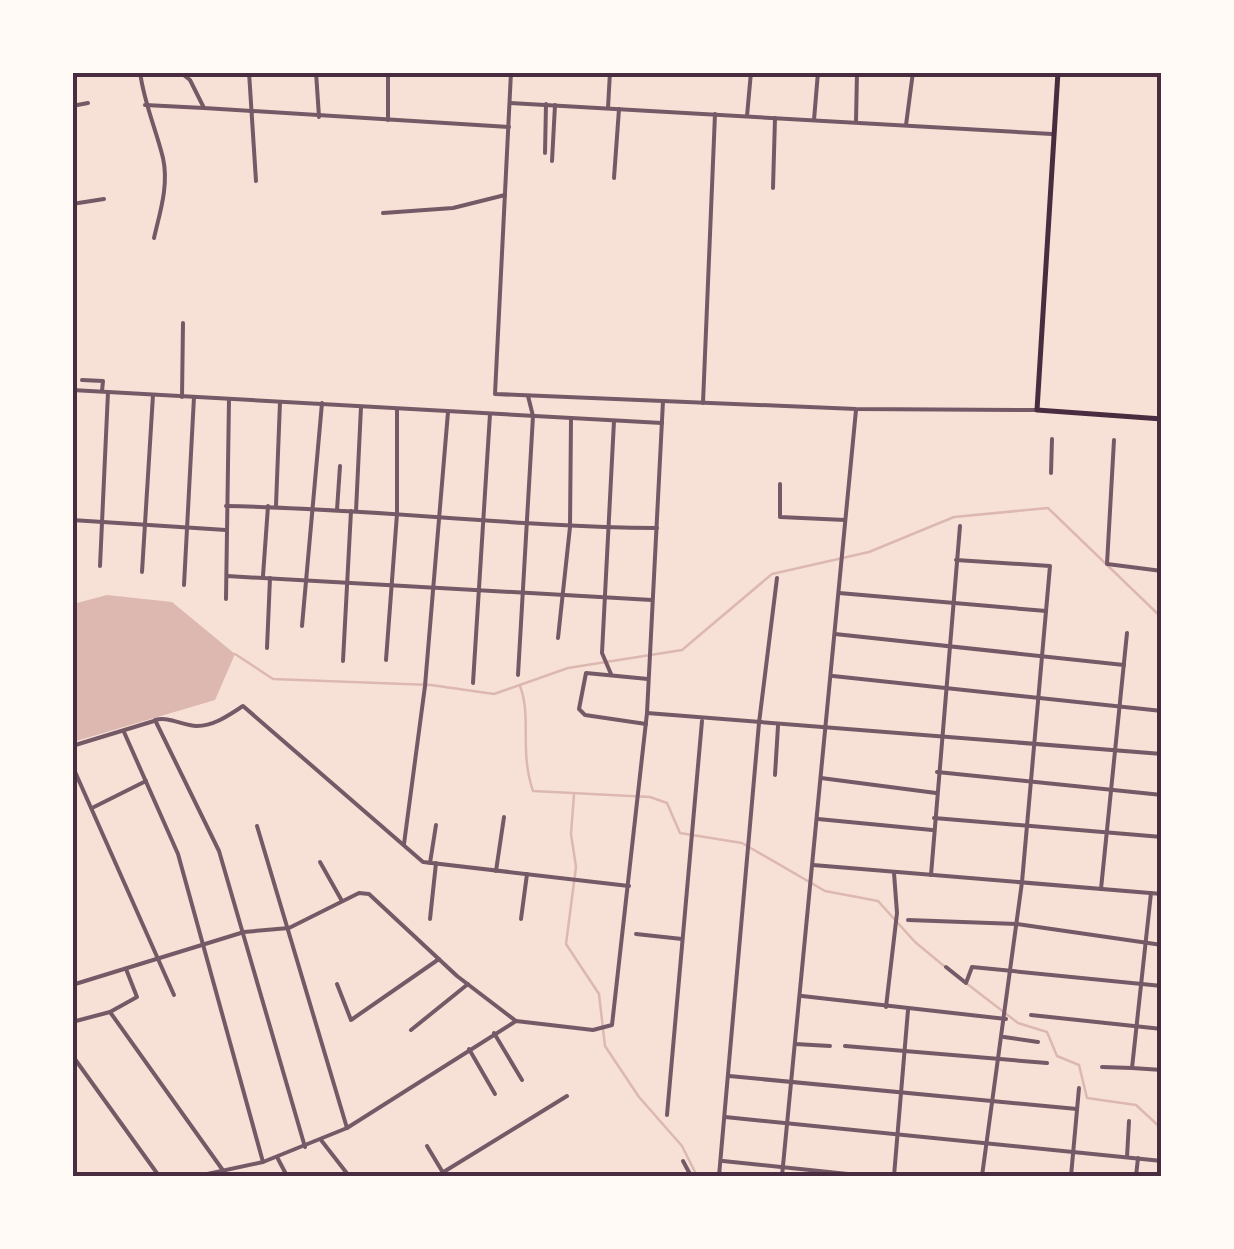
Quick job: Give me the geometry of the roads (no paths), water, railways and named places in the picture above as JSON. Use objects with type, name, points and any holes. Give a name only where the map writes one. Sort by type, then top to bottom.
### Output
[{"type":"main road","points":[[1058,72],[1037,410],[1162,418]]},
{"type":"street","points":[[140,72],[144,105],[164,161],[165,193],[154,238]]},
{"type":"street","points":[[180,72],[190,80],[204,108]]},
{"type":"street","points":[[250,72],[256,181]]},
{"type":"street","points":[[316,72],[319,116]]},
{"type":"street","points":[[388,72],[388,120]]},
{"type":"street","points":[[511,72],[495,394],[856,409],[1037,410]]},
{"type":"street","points":[[608,108],[610,72]]},
{"type":"street","points":[[748,116],[751,72]]},
{"type":"street","points":[[814,120],[818,72]]},
{"type":"street","points":[[856,122],[857,72]]},
{"type":"street","points":[[906,125],[914,72]]},
{"type":"street","points":[[510,102],[1052,134]]},
{"type":"street","points":[[72,106],[88,103]]},
{"type":"street","points":[[545,153],[546,104]]},
{"type":"street","points":[[144,105],[508,126]]},
{"type":"street","points":[[552,162],[555,105]]},
{"type":"street","points":[[614,178],[619,109]]},
{"type":"street","points":[[704,403],[715,114]]},
{"type":"street","points":[[772,188],[775,118]]},
{"type":"street","points":[[383,213],[454,208],[505,194]]},
{"type":"street","points":[[72,204],[104,199]]},
{"type":"street","points":[[182,396],[183,323]]},
{"type":"street","points":[[82,380],[103,382],[105,392],[100,566]]},
{"type":"street","points":[[72,390],[662,424]]},
{"type":"street","points":[[142,572],[153,395]]},
{"type":"street","points":[[518,675],[533,416],[528,396]]},
{"type":"street","points":[[184,586],[194,397]]},
{"type":"street","points":[[226,599],[229,399]]},
{"type":"street","points":[[72,985],[244,932],[288,928],[359,893],[369,894],[439,959],[516,1021],[601,1029],[612,1025],[647,713],[662,401]]},
{"type":"street","points":[[276,505],[280,402]]},
{"type":"street","points":[[302,626],[322,403]]},
{"type":"street","points":[[343,660],[362,407]]},
{"type":"street","points":[[386,660],[397,514],[397,409]]},
{"type":"street","points":[[782,1176],[856,409]]},
{"type":"street","points":[[404,846],[425,686],[448,412]]},
{"type":"street","points":[[473,683],[490,414]]},
{"type":"street","points":[[558,638],[570,527],[570,418]]},
{"type":"street","points":[[611,674],[602,653],[612,528],[614,421]]},
{"type":"street","points":[[1051,474],[1052,439]]},
{"type":"street","points":[[1114,440],[1107,564],[1162,571]]},
{"type":"street","points":[[337,510],[340,466]]},
{"type":"street","points":[[780,484],[780,517],[845,520]]},
{"type":"street","points":[[226,506],[312,506],[570,527],[657,528]]},
{"type":"street","points":[[263,578],[268,506]]},
{"type":"street","points":[[72,520],[226,530]]},
{"type":"street","points":[[931,875],[943,687],[960,526]]},
{"type":"street","points":[[956,560],[1050,566],[1022,882],[1004,1037],[982,1176]]},
{"type":"street","points":[[228,576],[652,600]]},
{"type":"street","points":[[267,648],[270,578]]},
{"type":"street","points":[[719,1176],[759,723],[776,578]]},
{"type":"street","points":[[838,593],[1046,610]]},
{"type":"street","points":[[1101,889],[1127,633]]},
{"type":"street","points":[[835,634],[1124,665]]},
{"type":"street","points":[[646,724],[581,713],[586,673],[649,679]]},
{"type":"street","points":[[831,676],[1162,711]]},
{"type":"street","points":[[72,746],[164,718],[196,726],[218,721],[243,706],[404,846],[433,863],[630,886]]},
{"type":"street","points":[[647,713],[778,726],[1034,740],[1162,754]]},
{"type":"street","points":[[667,1114],[702,719]]},
{"type":"street","points":[[156,720],[214,838],[305,1146]]},
{"type":"street","points":[[775,775],[778,726]]},
{"type":"street","points":[[124,732],[178,854],[262,1162]]},
{"type":"street","points":[[72,765],[174,994]]},
{"type":"street","points":[[937,772],[1162,795]]},
{"type":"street","points":[[822,778],[936,793]]},
{"type":"street","points":[[92,808],[147,780]]},
{"type":"street","points":[[496,870],[504,817]]},
{"type":"street","points":[[934,818],[1028,822],[1162,837]]},
{"type":"street","points":[[818,819],[934,830]]},
{"type":"street","points":[[430,919],[436,825]]},
{"type":"street","points":[[257,826],[347,1128]]},
{"type":"street","points":[[320,862],[342,901]]},
{"type":"street","points":[[813,866],[1162,894]]},
{"type":"street","points":[[886,1008],[897,913],[894,872]]},
{"type":"street","points":[[521,919],[527,874]]},
{"type":"street","points":[[1132,1068],[1151,893]]},
{"type":"street","points":[[908,920],[1017,924],[1162,945]]},
{"type":"street","points":[[636,934],[682,939]]},
{"type":"street","points":[[337,984],[350,1020],[439,959]]},
{"type":"street","points":[[946,967],[966,983],[972,967],[1162,986]]},
{"type":"street","points":[[72,1022],[110,1012],[138,998],[126,969]]},
{"type":"street","points":[[412,1030],[468,984]]},
{"type":"street","points":[[800,996],[1006,1019]]},
{"type":"street","points":[[894,1176],[908,1010]]},
{"type":"street","points":[[110,1012],[225,1174]]},
{"type":"street","points":[[1031,1015],[1162,1029]]},
{"type":"street","points":[[198,1176],[225,1174],[347,1128],[516,1021]]},
{"type":"street","points":[[494,1033],[522,1080]]},
{"type":"street","points":[[1004,1037],[1038,1042]]},
{"type":"street","points":[[795,1044],[830,1046]]},
{"type":"street","points":[[845,1046],[1047,1064]]},
{"type":"street","points":[[469,1049],[495,1094]]},
{"type":"street","points":[[72,1055],[159,1176]]},
{"type":"street","points":[[1102,1067],[1162,1070]]},
{"type":"street","points":[[729,1076],[1078,1109]]},
{"type":"street","points":[[1071,1176],[1080,1088]]},
{"type":"street","points":[[427,1146],[442,1175],[567,1096]]},
{"type":"street","points":[[725,1117],[987,1147],[1074,1150],[1162,1161]]},
{"type":"street","points":[[1127,1156],[1129,1121]]},
{"type":"street","points":[[322,1140],[349,1176]]},
{"type":"street","points":[[277,1157],[287,1176]]},
{"type":"street","points":[[1136,1176],[1138,1158]]},
{"type":"street","points":[[682,1161],[691,1176]]},
{"type":"street","points":[[720,1161],[867,1176]]},
{"type":"waterway","points":[[235,654],[273,679],[431,685],[494,694],[568,668],[682,650],[772,574],[869,552],[954,517],[1048,508],[1162,618]]},
{"type":"waterway","points":[[520,686],[533,791],[650,797],[667,803],[680,833],[742,843],[825,891],[878,901],[915,942],[944,966]]},
{"type":"waterway","points":[[574,794],[571,834],[576,867],[566,944],[599,994],[605,1046],[639,1097],[682,1146],[697,1176]]},
{"type":"waterway","points":[[966,983],[1018,1023],[1047,1032],[1057,1056],[1079,1065],[1087,1098],[1136,1105],[1162,1129]]}]
